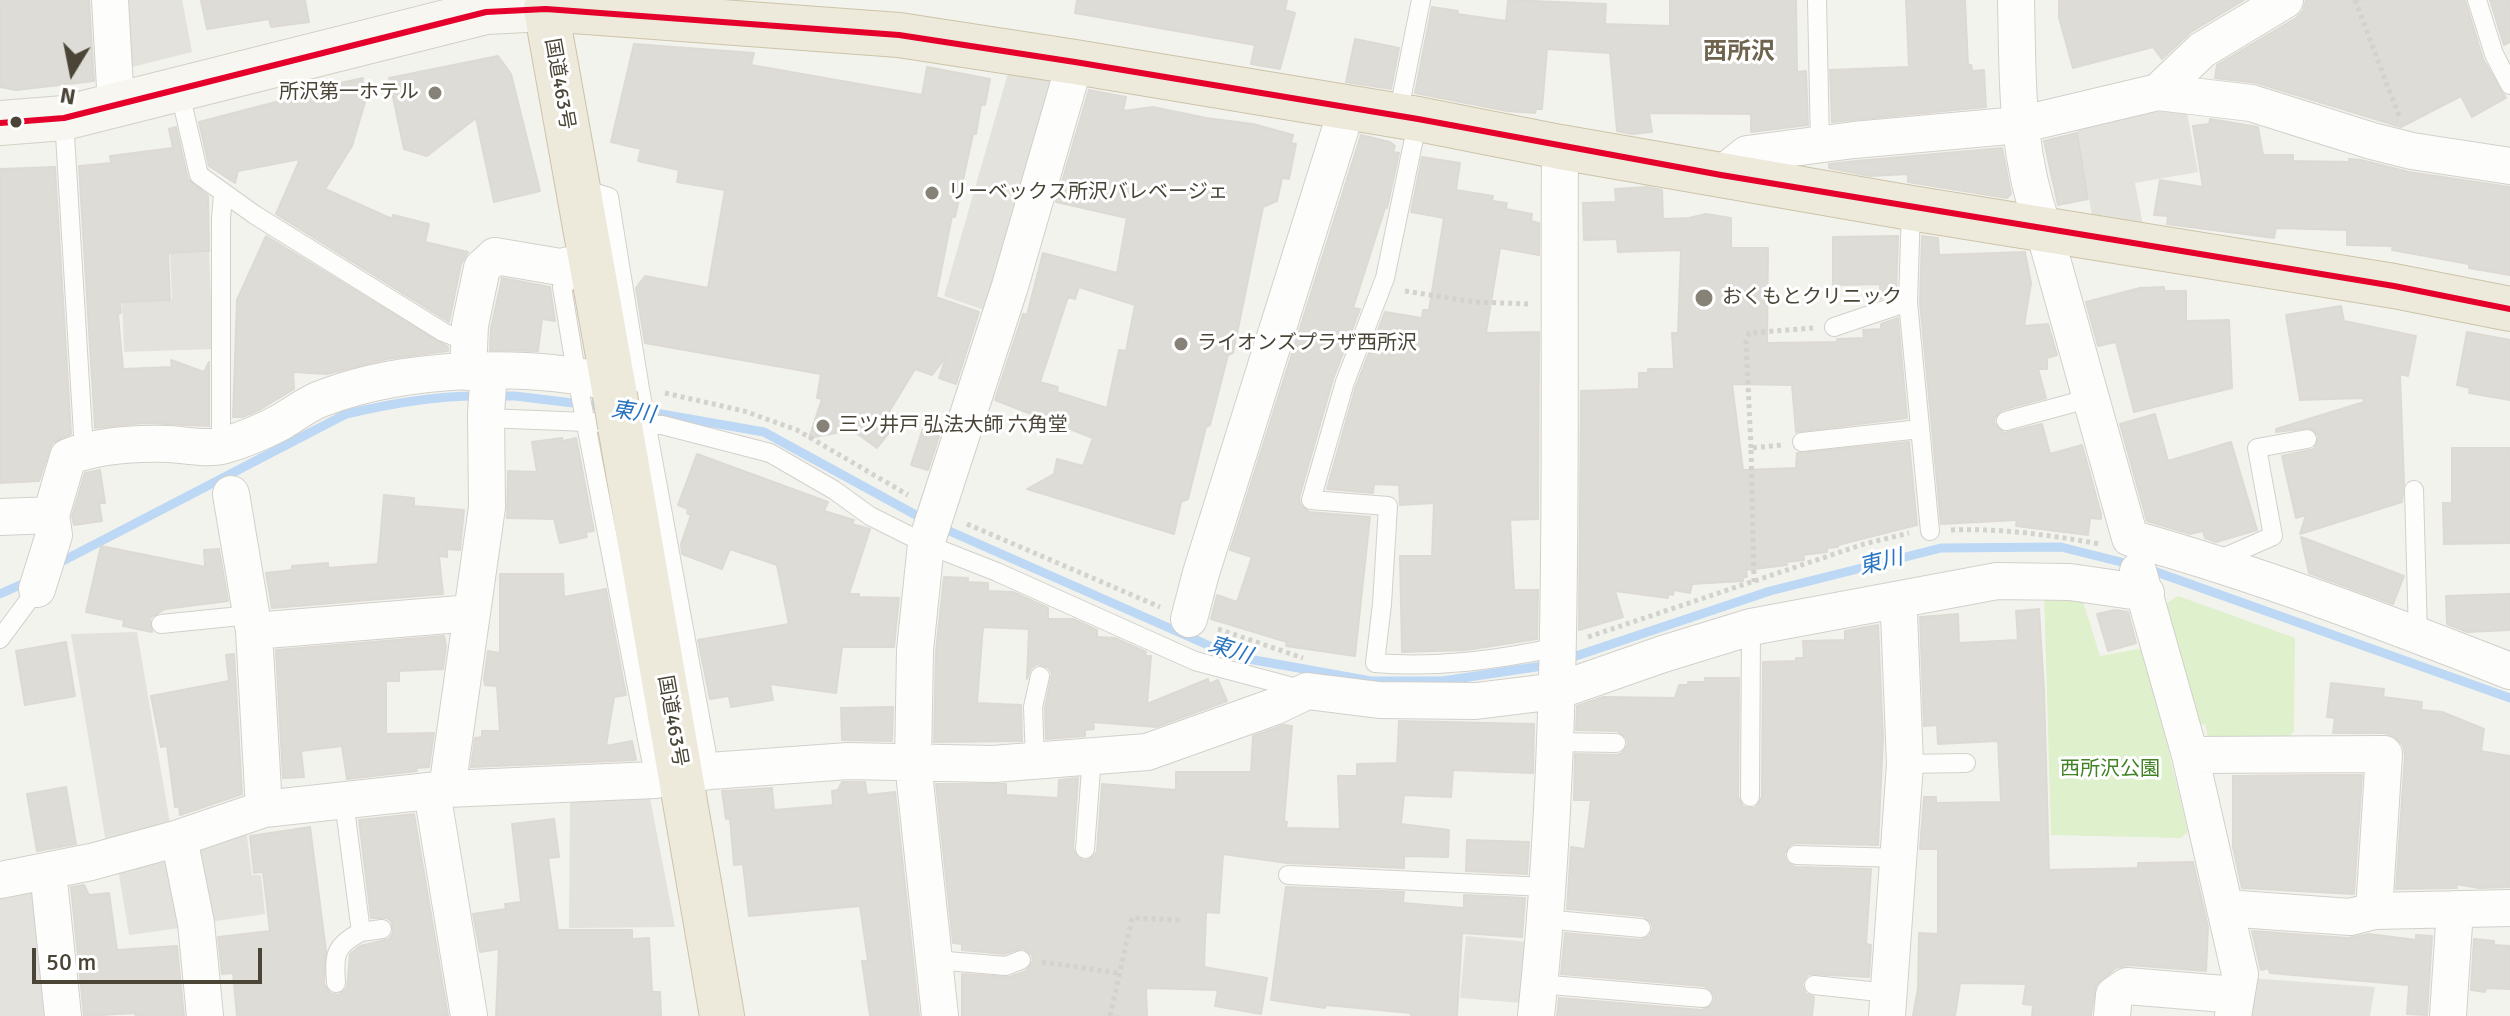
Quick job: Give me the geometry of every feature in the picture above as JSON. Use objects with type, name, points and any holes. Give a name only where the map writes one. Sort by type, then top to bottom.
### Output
[{"type":"highway","points":[[546,9],[899,35],[1408,118],[1911,208],[2043,227],[2510,309]]},
{"type":"highway","name":"国道463号","points":[[546,9],[722,1016]]},
{"type":"main road","points":[[0,123],[64,118],[486,12],[546,9]]},
{"type":"street","points":[[110,0],[116,105]]},
{"type":"street","points":[[2016,0],[2019,125],[2029,189],[2043,227],[2190,755],[2240,974],[2235,1006],[2127,986],[2114,995],[2112,1016]]},
{"type":"street","points":[[2158,92],[2202,50],[2285,0]]},
{"type":"street","points":[[940,1016],[913,763],[915,650],[931,527],[1010,286],[1075,62]]},
{"type":"street","points":[[1721,175],[1747,154],[2019,125],[2158,92],[2251,103],[2412,151],[2510,166]]},
{"type":"street","points":[[1189,619],[1347,108]]},
{"type":"street","points":[[1538,1000],[1557,667],[1560,147]]},
{"type":"street","points":[[469,1016],[439,791],[472,613],[487,507],[486,416],[475,362],[482,268],[495,256],[560,267],[591,260]]},
{"type":"street","points":[[37,589],[68,457],[84,451],[153,443],[221,447],[277,424],[320,399],[360,386],[475,362],[530,372],[614,403]]},
{"type":"street","points":[[231,494],[252,623],[264,809]]},
{"type":"street","points":[[0,517],[52,525]]},
{"type":"street","points":[[0,880],[91,862],[179,838],[264,809],[439,791],[848,761],[993,764],[1147,752],[1276,706],[1312,676],[1379,700],[1476,701],[1557,667],[1663,654],[1751,627],[1997,581],[2070,582],[2137,565],[2214,562],[2510,671]]},
{"type":"street","points":[[1888,1005],[1905,764],[1896,600]]},
{"type":"street","points":[[252,623],[472,613]]},
{"type":"street","points":[[2190,755],[2384,754],[2374,911]]},
{"type":"street","points":[[179,838],[196,923],[205,1016]]},
{"type":"street","points":[[48,871],[63,1016]]},
{"type":"street","points":[[2225,908],[2350,917],[2374,911],[2510,908]]},
{"type":"street","points":[[2448,1016],[2455,909]]},
{"type":"lane","points":[[1421,0],[1408,118],[1382,288],[1345,382],[1311,500],[1388,506],[1375,663],[1413,666],[1499,660],[1557,667]]},
{"type":"lane","points":[[1817,0],[1820,144]]},
{"type":"lane","points":[[2477,0],[2494,54],[2510,85]]},
{"type":"lane","points":[[179,89],[199,175],[223,194],[430,323],[475,362]]},
{"type":"lane","points":[[64,118],[84,451]]},
{"type":"lane","points":[[578,187],[609,197],[614,403]]},
{"type":"lane","points":[[221,447],[223,194]]},
{"type":"lane","points":[[1911,208],[1908,302],[1930,531]]},
{"type":"lane","points":[[1834,327],[1908,302]]},
{"type":"lane","points":[[2006,421],[2091,398]]},
{"type":"lane","points":[[486,416],[614,403],[662,425],[770,453],[834,490],[870,516],[931,527],[997,572],[1195,661],[1312,676]]},
{"type":"lane","points":[[1802,442],[1920,429]]},
{"type":"lane","points":[[2214,562],[2273,536],[2257,448],[2307,439]]},
{"type":"lane","points":[[2414,490],[2418,635]]},
{"type":"lane","points":[[0,639],[37,589]]},
{"type":"lane","points":[[161,624],[252,623]]},
{"type":"lane","points":[[1750,797],[1751,627]]},
{"type":"lane","points":[[1035,761],[1033,707],[1040,676]]},
{"type":"lane","points":[[1554,742],[1616,743]]},
{"type":"lane","points":[[1085,849],[1092,756]]},
{"type":"lane","points":[[1905,764],[1966,763]]},
{"type":"lane","points":[[344,801],[361,932]]},
{"type":"lane","points":[[1796,855],[1899,858]]},
{"type":"lane","points":[[1288,875],[1545,903],[1641,928]]},
{"type":"lane","points":[[336,983],[334,956],[346,940],[361,932],[382,929]]},
{"type":"lane","points":[[935,960],[1006,966],[1021,960]]},
{"type":"lane","points":[[1814,985],[1888,1005]]},
{"type":"lane","points":[[1538,1000],[1703,998]]},
{"type":"path","points":[[2355,0],[2412,151]]},
{"type":"path","points":[[1382,288],[1475,302],[1559,305]]},
{"type":"path","points":[[1754,582],[1746,342],[1749,333],[1834,327]]},
{"type":"path","points":[[614,403],[744,411],[797,430],[931,527],[1303,658],[1312,676]]},
{"type":"path","points":[[1751,448],[1802,442]]},
{"type":"path","points":[[1557,667],[1754,582],[1864,544],[1930,531],[2021,530],[2124,549],[2137,565]]},
{"type":"path","points":[[1110,1016],[1132,918],[1180,920]]},
{"type":"path","points":[[1021,960],[1119,973]]},
{"type":"green space","name":"西所沢公園","points":[[2044,590],[2082,598],[2100,656],[2144,648],[2188,832],[2181,838],[2051,835]]},
{"type":"green space","name":"西所沢公園","points":[[2178,596],[2295,638],[2294,731],[2287,739],[2209,742],[2205,724],[2194,726],[2164,605]]},
{"type":"shaded area","points":[[119,0],[182,0],[192,52],[124,69]]},
{"type":"shaded area","points":[[1008,73],[1062,81],[993,313],[944,296]]},
{"type":"shaded area","points":[[2186,107],[2198,172],[2135,183],[2143,226],[2092,216],[2077,130],[2045,136],[2044,131]]},
{"type":"shaded area","points":[[209,252],[213,349],[124,352],[122,302],[172,300],[170,253]]},
{"type":"shaded area","points":[[137,632],[171,829],[107,849],[71,634]]},
{"type":"shaded area","points":[[648,788],[675,927],[569,928],[570,795]]},
{"type":"shaded area","points":[[245,821],[252,875],[261,875],[265,914],[209,922],[196,840]]},
{"type":"shaded area","points":[[172,849],[187,927],[129,935],[117,863]]},
{"type":"shaded area","points":[[36,887],[52,1016],[0,1016],[0,892]]},
{"type":"shaded area","points":[[1466,936],[1528,942],[1522,1003],[1460,998]]},
{"type":"shaded area","points":[[2249,978],[2375,987],[2370,1016],[2243,1016]]},
{"type":"building","points":[[0,0],[89,0],[94,81],[16,90],[0,87]]},
{"type":"building","points":[[201,0],[305,0],[309,22],[271,27],[269,19],[207,29]]},
{"type":"building","points":[[1077,0],[1287,0],[1285,10],[1295,13],[1280,69],[1251,64],[1255,45],[1075,13]]},
{"type":"building","points":[[1508,0],[1606,4],[1605,24],[1670,26],[1670,0],[1796,0],[1797,72],[1806,71],[1808,125],[1751,132],[1751,114],[1649,113],[1652,132],[1632,134],[1617,131],[1610,53],[1547,49],[1542,109],[1536,109],[1535,113],[1507,111],[1415,93],[1432,7],[1506,21]]},
{"type":"building","points":[[1906,0],[1965,0],[1968,65],[1971,65],[1972,71],[1984,70],[1986,107],[1832,122],[1830,70],[1909,67]]},
{"type":"building","points":[[2059,0],[2244,0],[2191,32],[2162,59],[2153,47],[2073,68],[2059,18]]},
{"type":"building","points":[[2306,0],[2465,0],[2483,59],[2506,98],[2472,117],[2461,96],[2401,127],[2257,83],[2215,78],[2217,65],[2296,18],[2303,11]]},
{"type":"building","points":[[2490,0],[2510,0],[2510,42],[2504,45]]},
{"type":"building","points":[[1355,39],[1399,48],[1391,89],[1346,82]]},
{"type":"building","points":[[634,44],[754,53],[751,65],[922,95],[927,67],[990,79],[985,105],[981,105],[976,134],[973,134],[955,217],[952,216],[936,297],[979,312],[956,384],[939,378],[946,357],[932,375],[915,369],[889,412],[902,416],[877,448],[852,430],[809,438],[822,399],[817,398],[821,374],[645,343],[636,288],[645,276],[708,288],[725,190],[677,182],[679,170],[638,161],[641,149],[611,142]]},
{"type":"building","points":[[498,56],[511,74],[540,191],[494,202],[476,118],[427,156],[404,149],[389,78]]},
{"type":"building","points":[[363,78],[362,84],[371,82],[352,146],[325,189],[392,219],[393,215],[429,224],[425,242],[468,252],[461,264],[449,322],[276,214],[300,159],[238,171],[235,183],[209,166],[199,122]]},
{"type":"building","name":"ライオンズプラザ西所沢","points":[[1089,90],[1126,97],[1123,111],[1153,107],[1253,124],[1293,135],[1291,143],[1296,144],[1289,179],[1282,178],[1277,201],[1263,207],[1233,353],[1228,355],[1188,499],[1181,502],[1174,534],[1027,489],[1054,474],[1057,459],[1083,466],[1093,438],[995,400],[1023,314],[1027,315],[1043,253],[1117,273],[1127,218],[1056,202]],"holes":[[[1079,287],[1135,305],[1126,351],[1119,350],[1107,408],[1057,392],[1058,387],[1040,382],[1068,297],[1075,299]]]},
{"type":"building","points":[[2210,119],[2258,127],[2263,155],[2293,155],[2293,161],[2361,160],[2409,172],[2510,187],[2510,275],[2392,250],[2393,246],[2347,245],[2347,230],[2276,228],[2274,238],[2167,224],[2168,216],[2154,215],[2160,180],[2203,187],[2193,126],[2209,124]]},
{"type":"building","points":[[176,127],[188,179],[208,196],[209,251],[168,253],[170,300],[120,302],[121,313],[118,314],[123,369],[172,367],[171,360],[204,372],[209,362],[209,426],[144,423],[95,428],[79,166],[111,163],[110,156],[173,148],[169,129]]},
{"type":"building","points":[[2077,133],[2088,199],[2058,205],[2044,141]]},
{"type":"building","points":[[1361,135],[1390,142],[1395,146],[1393,152],[1399,153],[1387,208],[1353,308],[1360,309],[1333,379],[1299,498],[1300,504],[1309,512],[1370,517],[1355,656],[1286,646],[1287,642],[1211,619],[1217,595],[1237,602],[1252,557],[1230,550]]},
{"type":"building","points":[[2002,148],[2011,194],[2007,198],[1908,182],[1908,174],[1870,176],[1829,168],[1829,164]]},
{"type":"building","points":[[1422,157],[1460,163],[1456,190],[1493,196],[1492,201],[1507,203],[1506,209],[1532,214],[1531,221],[1539,223],[1539,255],[1500,248],[1486,333],[1539,332],[1538,519],[1510,520],[1514,590],[1538,590],[1537,639],[1466,650],[1402,652],[1400,556],[1432,556],[1434,503],[1400,505],[1399,485],[1374,484],[1373,493],[1327,489],[1356,386],[1385,312],[1422,318],[1423,310],[1429,310],[1444,218],[1411,212]]},
{"type":"building","points":[[55,167],[71,434],[52,443],[39,481],[0,483],[0,169]]},
{"type":"building","points":[[1647,187],[1662,190],[1663,219],[1706,214],[1731,218],[1731,248],[1768,248],[1767,343],[1837,342],[1837,339],[1864,338],[1863,330],[1881,329],[1881,324],[1898,318],[1907,418],[1796,432],[1792,385],[1732,384],[1743,470],[1796,468],[1797,453],[1909,442],[1917,525],[1827,548],[1827,552],[1803,555],[1804,560],[1786,562],[1787,565],[1746,570],[1747,577],[1743,577],[1743,581],[1692,584],[1690,593],[1674,590],[1668,598],[1615,591],[1623,617],[1579,630],[1581,391],[1639,389],[1639,373],[1648,373],[1648,369],[1674,369],[1672,333],[1678,333],[1681,250],[1618,252],[1617,239],[1584,240],[1583,203],[1616,202],[1615,189]]},
{"type":"building","points":[[266,236],[448,347],[448,351],[387,359],[327,374],[293,372],[294,389],[259,410],[243,417],[233,417],[237,300]]},
{"type":"building","points":[[1898,236],[1896,293],[1880,299],[1880,284],[1833,285],[1833,237]]},
{"type":"building","points":[[1922,236],[1938,238],[1939,255],[2025,252],[2031,283],[2024,326],[2048,324],[2057,355],[2047,358],[2047,369],[2038,369],[2046,398],[2002,410],[1994,423],[2004,433],[2042,424],[2050,454],[2082,445],[2101,514],[2101,519],[2090,518],[2088,535],[2016,526],[2017,520],[1941,524],[1920,302]]},
{"type":"building","points":[[502,278],[550,287],[555,321],[542,319],[538,351],[490,350],[491,328]]},
{"type":"building","points":[[2164,287],[2164,291],[2186,291],[2186,321],[2229,320],[2232,388],[2134,412],[2116,342],[2098,346],[2086,302],[2140,288]]},
{"type":"building","points":[[2341,306],[2344,321],[2416,336],[2408,376],[2400,374],[2402,502],[2300,534],[2306,515],[2296,518],[2282,456],[2314,449],[2319,436],[2310,428],[2276,432],[2276,429],[2364,402],[2363,398],[2300,400],[2286,315]]},
{"type":"building","points":[[2467,332],[2510,340],[2510,400],[2469,393],[2470,388],[2457,385]]},
{"type":"building","points":[[2155,414],[2168,461],[2231,442],[2257,530],[2216,542],[2205,538],[2203,531],[2190,534],[2147,521],[2120,424]]},
{"type":"building","points":[[925,422],[942,427],[928,470],[911,465]]},
{"type":"building","points":[[562,438],[563,441],[576,438],[594,531],[586,532],[587,537],[560,543],[554,519],[507,518],[508,471],[537,472],[532,442]]},
{"type":"building","points":[[2452,448],[2510,448],[2510,543],[2444,544],[2443,503],[2452,503]]},
{"type":"building","points":[[697,454],[828,502],[824,511],[854,520],[852,524],[870,529],[849,594],[899,598],[894,647],[842,647],[836,693],[770,684],[773,700],[731,707],[729,696],[710,699],[698,640],[789,624],[777,565],[730,549],[722,569],[682,554],[681,544],[691,515],[687,513],[688,509],[678,505]]},
{"type":"building","points":[[100,470],[105,503],[99,503],[102,521],[74,525],[72,516],[85,473]]},
{"type":"building","points":[[384,495],[414,498],[414,506],[464,510],[460,550],[447,549],[447,557],[439,556],[443,594],[272,608],[266,573],[292,570],[292,566],[328,563],[328,568],[378,564]]},
{"type":"building","points":[[2301,537],[2404,576],[2393,604],[2309,573]]},
{"type":"building","points":[[101,546],[205,567],[204,550],[219,549],[228,601],[165,609],[150,618],[152,632],[123,626],[124,620],[86,612]]},
{"type":"building","points":[[500,574],[563,574],[564,597],[606,589],[626,695],[614,697],[606,746],[632,741],[636,760],[471,767],[475,738],[482,737],[482,731],[500,731],[497,686],[485,685],[484,680],[488,651],[500,653]]},
{"type":"building","points":[[944,577],[988,583],[988,591],[1013,592],[1048,608],[1048,619],[1073,619],[1097,630],[1097,637],[1115,638],[1146,652],[1145,656],[1151,656],[1147,704],[1208,679],[1209,684],[1218,680],[1227,701],[1156,727],[1093,722],[1094,729],[1085,730],[1085,736],[1046,739],[1045,708],[1052,673],[1048,667],[1037,664],[1031,668],[1027,679],[1029,629],[983,627],[977,703],[1021,705],[1022,741],[934,742],[936,651]]},
{"type":"building","points":[[2510,594],[2510,630],[2467,632],[2447,624],[2446,596]]},
{"type":"building","points":[[2039,609],[2049,870],[2138,868],[2138,863],[2193,862],[2208,927],[2206,971],[2129,965],[2116,968],[2096,985],[2091,1016],[2032,1016],[2033,1005],[2023,1004],[2026,984],[1960,983],[1955,1016],[1913,1016],[1918,988],[1919,933],[1938,934],[1938,849],[1920,849],[1924,797],[1936,797],[1936,803],[2001,802],[1998,741],[1938,744],[1937,725],[1924,726],[1920,617],[1958,614],[1959,643],[2018,640],[2016,611]]},
{"type":"building","points":[[2115,610],[2128,612],[2136,643],[2108,651],[2097,614]]},
{"type":"building","points":[[1878,625],[1883,738],[1878,845],[1796,843],[1790,845],[1784,854],[1786,861],[1795,867],[1871,869],[1866,944],[1871,945],[1869,977],[1808,974],[1802,984],[1806,994],[1814,997],[1812,1016],[1557,1016],[1559,998],[1702,1010],[1712,1005],[1715,998],[1704,986],[1561,974],[1565,933],[1641,940],[1650,936],[1653,928],[1643,916],[1567,909],[1571,847],[1585,849],[1591,800],[1574,800],[1575,754],[1617,755],[1628,744],[1626,737],[1617,731],[1576,730],[1577,706],[1603,697],[1675,698],[1679,685],[1688,685],[1688,682],[1705,682],[1705,678],[1739,678],[1738,797],[1743,807],[1755,808],[1762,797],[1763,662],[1796,661],[1796,658],[1804,658],[1803,641],[1845,640],[1845,631]]},
{"type":"building","points":[[444,636],[443,669],[399,671],[399,681],[386,681],[386,734],[434,733],[429,767],[347,779],[342,746],[301,751],[304,777],[283,778],[276,650]]},
{"type":"building","points":[[66,642],[75,696],[25,705],[16,651]]},
{"type":"building","points":[[234,654],[242,794],[180,815],[179,806],[175,807],[167,746],[161,747],[151,696],[229,681],[226,655]]},
{"type":"building","points":[[2331,683],[2384,689],[2383,697],[2422,702],[2421,710],[2442,712],[2484,729],[2481,751],[2510,756],[2510,887],[2479,888],[2456,884],[2457,888],[2396,889],[2405,755],[2403,745],[2385,733],[2333,733],[2335,718],[2327,717]]},
{"type":"building","points":[[893,707],[892,741],[842,740],[841,708]]},
{"type":"building","points":[[1399,721],[1534,724],[1533,773],[1453,770],[1451,797],[1404,795],[1401,824],[1449,830],[1448,857],[1404,856],[1404,868],[1287,863],[1223,854],[1219,913],[1206,912],[1204,967],[1267,978],[1261,1014],[1215,1006],[1218,990],[1146,988],[1147,1016],[962,1016],[962,974],[1010,977],[1026,971],[1033,961],[1032,955],[1023,948],[1004,954],[962,950],[962,944],[953,943],[936,784],[1006,784],[1006,795],[1058,798],[1059,780],[1078,778],[1073,849],[1078,858],[1085,861],[1097,851],[1102,784],[1176,790],[1176,772],[1251,772],[1253,736],[1284,725],[1292,726],[1284,821],[1287,822],[1286,828],[1340,829],[1338,776],[1357,776],[1357,764],[1397,763]]},
{"type":"building","points":[[2362,775],[2354,894],[2242,888],[2233,847],[2233,776]]},
{"type":"building","points":[[842,782],[865,782],[867,795],[895,792],[919,1016],[870,1016],[862,961],[868,961],[860,906],[749,916],[743,864],[734,865],[730,818],[726,819],[722,791],[772,788],[774,810],[833,805],[832,791],[838,790]]},
{"type":"building","points":[[66,787],[76,844],[37,851],[27,794]]},
{"type":"building","points":[[414,814],[448,1016],[237,1016],[233,973],[222,974],[218,937],[270,931],[263,872],[254,873],[250,836],[310,827],[326,951],[324,984],[330,993],[338,995],[347,988],[350,954],[360,946],[389,939],[393,933],[392,922],[387,918],[371,918],[359,820]]},
{"type":"building","points":[[554,819],[559,857],[548,858],[558,930],[632,930],[632,939],[649,938],[652,992],[660,992],[661,1016],[496,1016],[499,949],[480,952],[473,914],[506,909],[505,904],[521,902],[512,824]]},
{"type":"building","points":[[1467,840],[1529,842],[1527,874],[1466,871]]},
{"type":"building","points":[[84,885],[89,895],[109,893],[117,950],[177,946],[184,1016],[136,1016],[135,1013],[84,1016],[71,887]]},
{"type":"building","points":[[1286,887],[1404,892],[1403,903],[1464,908],[1464,895],[1525,898],[1522,937],[1462,933],[1457,1016],[1411,1016],[1411,1013],[1326,1005],[1325,1008],[1271,1000]]},
{"type":"building","points":[[2252,931],[2348,938],[2369,934],[2416,940],[2416,935],[2432,936],[2427,1015],[2407,1014],[2409,985],[2270,973],[2268,968],[2261,970]]},
{"type":"building","points":[[2474,939],[2510,946],[2510,989],[2471,990]]},
{"type":"waterway","name":"東川","points":[[55,565],[346,414],[412,401],[478,396]]},
{"type":"waterway","name":"東川","points":[[493,396],[606,407]]},
{"type":"waterway","name":"東川","points":[[644,411],[764,432],[925,520]]},
{"type":"waterway","name":"東川","points":[[938,526],[1243,658],[1371,681],[1442,681],[1549,665]]},
{"type":"waterway","name":"東川","points":[[1567,659],[1770,591],[1941,548],[2061,547],[2133,565]]},
{"type":"waterway","name":"東川","points":[[2148,569],[2510,698]]},
{"type":"waterway","name":"東川","points":[[0,594],[29,581]]},
{"type":"transit line","points":[[0,123],[64,118],[486,12],[546,9],[899,35],[1418,119],[1721,175],[2394,286],[2510,309]]},
{"type":"place","name":"所沢第一ホテル","points":[[435,93]]},
{"type":"place","name":"リーベックス所沢バレベージェ","points":[[932,193]]},
{"type":"place","name":"おくもとクリニック","points":[[1704,298]]},
{"type":"place","name":"ライオンズプラザ西所沢","points":[[1181,344]]},
{"type":"place","name":"三ツ井戸 弘法大師 六角堂","points":[[823,426]]},
{"type":"district","name":"西所沢","points":[[1739,53]]}]
